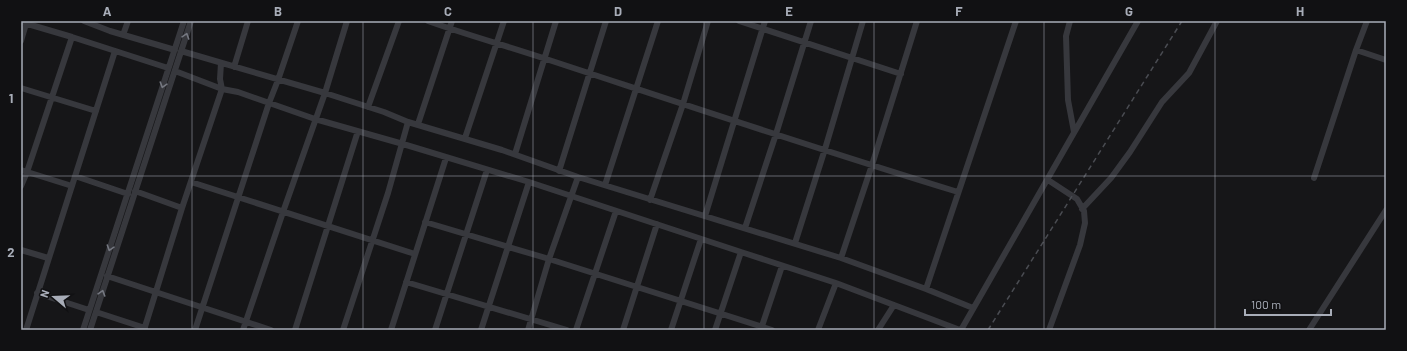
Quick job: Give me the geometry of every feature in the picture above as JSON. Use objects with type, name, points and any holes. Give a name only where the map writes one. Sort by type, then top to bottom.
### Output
[{"type":"street","points":[[84,21],[123,34],[325,93],[408,122],[515,154],[605,186],[795,243],[926,289],[973,308]]},
{"type":"street","points":[[123,34],[128,21]]},
{"type":"street","points":[[178,50],[184,21]]},
{"type":"street","points":[[83,330],[171,69],[191,21]]},
{"type":"street","points":[[234,67],[248,21]]},
{"type":"street","points":[[196,330],[269,103],[298,21]]},
{"type":"street","points":[[243,330],[325,93],[347,21]]},
{"type":"street","points":[[368,107],[399,21]]},
{"type":"street","points":[[428,21],[825,149],[872,166],[958,192]]},
{"type":"street","points":[[418,124],[452,21]]},
{"type":"street","points":[[464,138],[504,21]]},
{"type":"street","points":[[515,154],[556,21]]},
{"type":"street","points":[[559,170],[606,21]]},
{"type":"street","points":[[605,186],[658,21]]},
{"type":"street","points":[[650,200],[683,104],[708,21]]},
{"type":"street","points":[[739,21],[901,74]]},
{"type":"street","points":[[705,216],[765,21]]},
{"type":"street","points":[[745,228],[811,21]]},
{"type":"street","points":[[795,243],[863,21]]},
{"type":"street","points":[[841,258],[872,166],[917,21]]},
{"type":"street","points":[[926,289],[1016,21]]},
{"type":"street","points":[[1070,21],[1066,36],[1068,100],[1074,132]]},
{"type":"street","points":[[21,41],[24,23],[38,24],[72,37],[171,69],[222,89],[238,92],[315,120],[403,144],[529,182],[657,224],[836,284],[961,330],[1138,21]]},
{"type":"street","points":[[1082,209],[1111,178],[1130,152],[1162,102],[1189,73],[1217,21]]},
{"type":"street","points":[[1314,178],[1367,21]]},
{"type":"street","points":[[21,186],[24,171],[52,98],[72,37]]},
{"type":"street","points":[[1356,50],[1386,60]]},
{"type":"street","points":[[26,330],[115,51]]},
{"type":"street","points":[[96,312],[145,329],[182,208],[222,89],[221,63]]},
{"type":"street","points":[[90,330],[135,191],[171,69]]},
{"type":"street","points":[[21,88],[96,111]]},
{"type":"street","points":[[343,330],[403,144],[408,122]]},
{"type":"street","points":[[295,330],[358,131]]},
{"type":"street","points":[[391,330],[446,158]]},
{"type":"street","points":[[435,330],[487,170]]},
{"type":"street","points":[[24,171],[72,186]]},
{"type":"street","points":[[75,176],[128,194]]},
{"type":"street","points":[[528,330],[549,259],[578,177]]},
{"type":"street","points":[[1048,180],[1077,199],[1082,209],[1085,223],[1080,245],[1049,330]]},
{"type":"street","points":[[191,182],[415,254]]},
{"type":"street","points":[[481,330],[529,182]]},
{"type":"street","points":[[135,191],[182,208]]},
{"type":"street","points":[[1309,330],[1386,210]]},
{"type":"street","points":[[576,330],[616,211]]},
{"type":"street","points":[[425,222],[595,273],[772,330]]},
{"type":"street","points":[[623,330],[657,224]]},
{"type":"street","points":[[671,330],[700,239]]},
{"type":"street","points":[[21,250],[48,258]]},
{"type":"street","points":[[715,330],[741,252]]},
{"type":"street","points":[[762,328],[782,266]]},
{"type":"street","points":[[107,276],[271,330]]},
{"type":"street","points":[[406,282],[567,330]]},
{"type":"street","points":[[818,330],[836,284]]},
{"type":"street","points":[[38,293],[89,310]]},
{"type":"street","points":[[878,330],[894,305]]},
{"type":"railway","points":[[988,330],[1182,21]]}]
